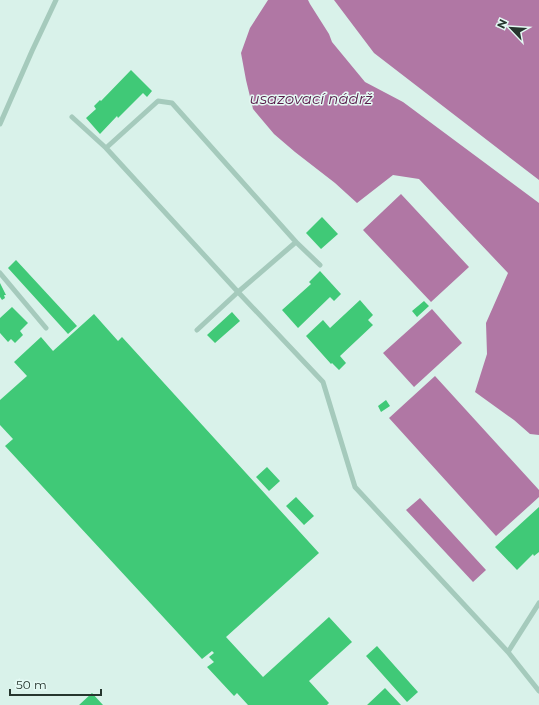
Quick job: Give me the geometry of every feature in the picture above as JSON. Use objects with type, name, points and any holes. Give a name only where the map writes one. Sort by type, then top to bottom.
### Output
[{"type":"lane","points":[[0,124],[56,0]]},
{"type":"lane","points":[[106,148],[158,101],[172,104],[296,242],[320,265]]},
{"type":"lane","points":[[72,117],[106,148],[238,292],[324,382],[355,487],[508,652],[539,691]]},
{"type":"lane","points":[[197,330],[296,242]]},
{"type":"lane","points":[[0,273],[46,328]]},
{"type":"lane","points":[[508,652],[539,603]]},
{"type":"water","name":"usazovací nádrž","points":[[268,0],[308,0],[329,34],[332,42],[365,82],[403,102],[539,203],[539,435],[530,434],[514,420],[475,392],[487,354],[486,323],[508,273],[419,179],[393,175],[357,203],[335,183],[274,134],[253,109],[241,53],[250,28]]},
{"type":"water","name":"usazovací nádrž","points":[[334,0],[539,0],[539,180],[374,53]]},
{"type":"water","points":[[401,194],[469,267],[431,302],[363,230]]},
{"type":"water","points":[[432,309],[462,343],[414,387],[383,353]]},
{"type":"water","points":[[435,376],[539,490],[539,497],[496,536],[389,418]]},
{"type":"water","points":[[420,498],[486,570],[473,582],[406,510]]},
{"type":"building","points":[[131,70],[152,91],[147,97],[143,93],[118,118],[117,116],[100,134],[86,118],[96,109],[94,106],[100,100],[101,101]]},
{"type":"building","points":[[322,217],[338,234],[321,249],[306,233]]},
{"type":"building","points":[[16,260],[77,326],[68,334],[8,268]]},
{"type":"building","points":[[320,271],[341,294],[334,301],[330,297],[298,328],[282,310],[311,284],[309,282]]},
{"type":"building","points":[[0,283],[6,295],[4,295],[5,298],[2,300],[0,297]]},
{"type":"building","points":[[360,300],[373,315],[368,320],[373,325],[340,356],[346,363],[339,370],[332,363],[331,364],[306,336],[323,320],[330,328]]},
{"type":"building","points":[[424,301],[429,306],[417,317],[412,311]]},
{"type":"building","points":[[12,307],[28,323],[20,331],[23,335],[15,343],[11,339],[8,342],[0,333],[0,318]]},
{"type":"building","points":[[232,312],[240,321],[215,343],[207,335]]},
{"type":"building","points":[[94,314],[118,341],[122,337],[319,553],[226,637],[263,677],[329,617],[352,642],[309,681],[329,703],[327,705],[248,705],[237,693],[234,696],[207,667],[214,662],[209,657],[214,653],[212,651],[202,659],[5,446],[13,439],[0,425],[0,400],[27,376],[14,362],[41,337],[53,351]]},
{"type":"building","points":[[386,400],[390,406],[381,412],[378,406]]},
{"type":"building","points":[[267,467],[280,481],[269,491],[256,477]]},
{"type":"building","points":[[296,497],[314,516],[304,525],[286,506]]},
{"type":"building","points":[[539,507],[539,552],[534,556],[533,554],[517,570],[495,547]]},
{"type":"building","points":[[377,646],[418,692],[407,702],[366,656]]},
{"type":"building","points":[[385,688],[401,705],[367,705]]},
{"type":"building","points":[[92,693],[103,705],[79,705]]}]
